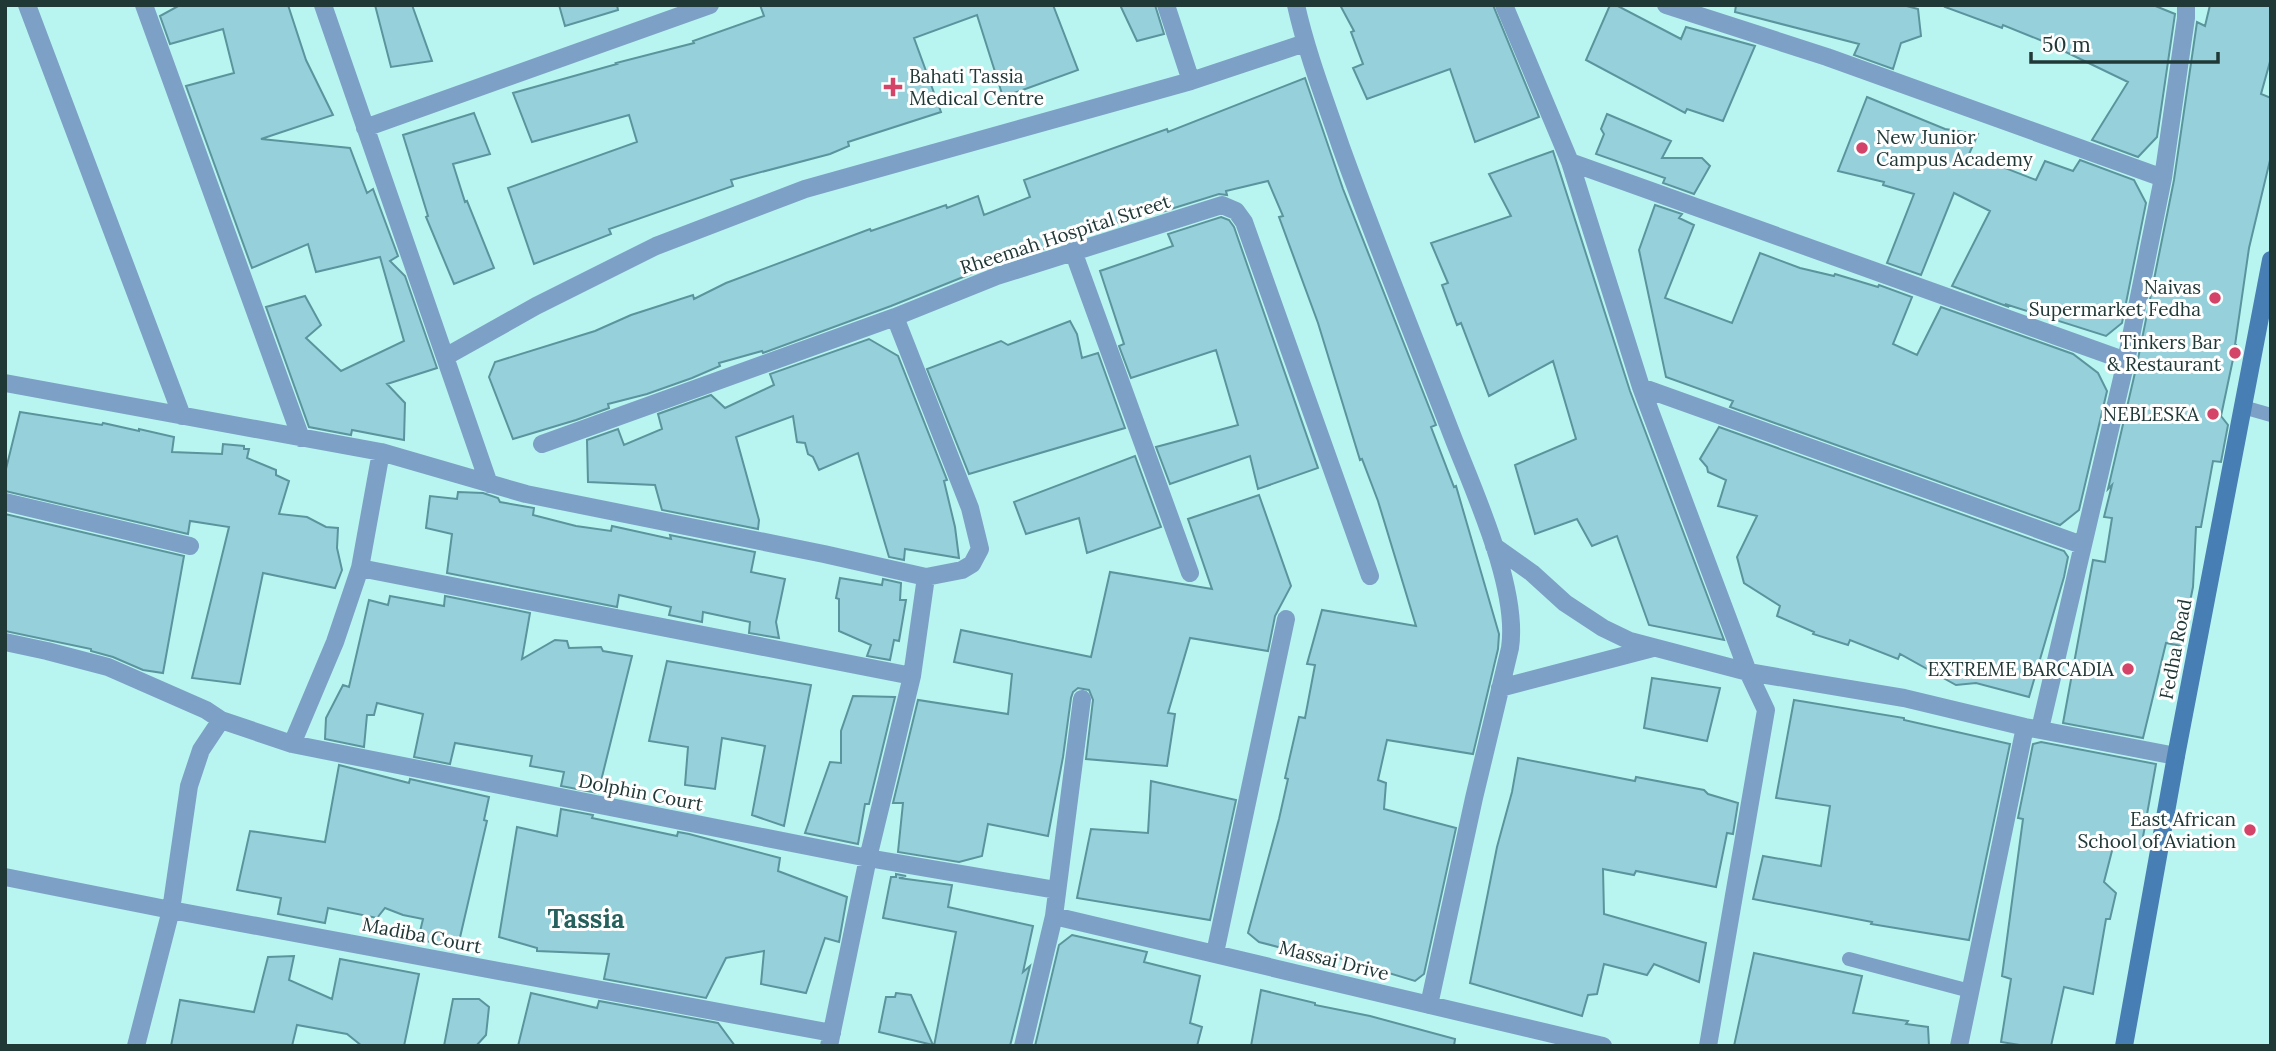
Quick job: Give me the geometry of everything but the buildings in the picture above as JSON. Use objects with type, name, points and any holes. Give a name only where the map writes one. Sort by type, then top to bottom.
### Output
[{"type":"street","points":[[27,5],[182,416]]},
{"type":"street","points":[[144,5],[301,438]]},
{"type":"street","points":[[323,5],[489,484]]},
{"type":"street","points":[[365,128],[710,5]]},
{"type":"street","points":[[1166,5],[1191,81]]},
{"type":"street","points":[[1296,5],[1305,43],[1359,195],[1494,546],[1513,630],[1429,1005]]},
{"type":"street","points":[[1504,5],[1570,162],[1641,387],[1748,672],[1766,710],[1708,1046]]},
{"type":"street","points":[[1667,5],[1827,57],[2163,178]]},
{"type":"street","points":[[1959,1046],[2033,728],[2082,545],[2126,360],[2163,178],[2186,5]]},
{"type":"street","points":[[445,356],[656,246],[805,189],[1191,81],[1305,43]]},
{"type":"street","points":[[1570,162],[2126,360]]},
{"type":"street","name":"Rheemah Hospital Street","points":[[542,444],[895,317],[997,276],[1216,206],[1230,208],[1240,216],[1370,576]]},
{"type":"street","points":[[1073,251],[1190,573]]},
{"type":"street","name":"Fedha Road","points":[[2124,1046],[2176,756],[2271,260]]},
{"type":"street","points":[[5,383],[381,452],[526,494],[926,577],[962,570],[972,564],[980,549],[970,508],[895,317]]},
{"type":"street","points":[[1641,387],[2082,545]]},
{"type":"street","points":[[292,744],[335,642],[360,568],[381,452]]},
{"type":"street","points":[[5,502],[190,547]]},
{"type":"street","points":[[1494,546],[1532,573],[1565,603],[1603,628],[1630,641],[1748,672],[1904,698],[2033,728],[2176,756]]},
{"type":"street","points":[[360,568],[912,676]]},
{"type":"street","points":[[830,1039],[868,858],[912,676],[926,577]]},
{"type":"street","points":[[1215,953],[1286,619]]},
{"type":"street","name":"Dolphin Court","points":[[5,642],[108,667],[206,710],[221,720],[292,744],[868,858],[1056,890]]},
{"type":"street","points":[[1500,688],[1654,648]]},
{"type":"street","points":[[1023,1046],[1054,916],[1082,699]]},
{"type":"street","points":[[136,1046],[171,910],[189,786],[201,750],[221,720]]},
{"type":"street","name":"Madiba Court","points":[[5,877],[830,1039]]},
{"type":"street","name":"Massai Drive","points":[[1054,916],[1603,1046]]},
{"type":"lane","points":[[2244,407],[2271,415]]},
{"type":"lane","points":[[1849,959],[1970,991]]},
{"type":"place","name":"Bahati Tassia Medical Centre","points":[[893,87]]},
{"type":"place","name":"New Junior Campus Academy","points":[[1862,148]]},
{"type":"place","name":"Naivas Supermarket Fedha","points":[[2215,298]]},
{"type":"place","name":"Tinkers Bar & Restaurant","points":[[2235,353]]},
{"type":"place","name":"NEBLESKA","points":[[2213,414]]},
{"type":"place","name":"EXTREME BARCADIA","points":[[2128,669]]},
{"type":"place","name":"East African School of Aviation","points":[[2250,830]]},
{"type":"district","name":"Tassia","points":[[586,919]]}]
